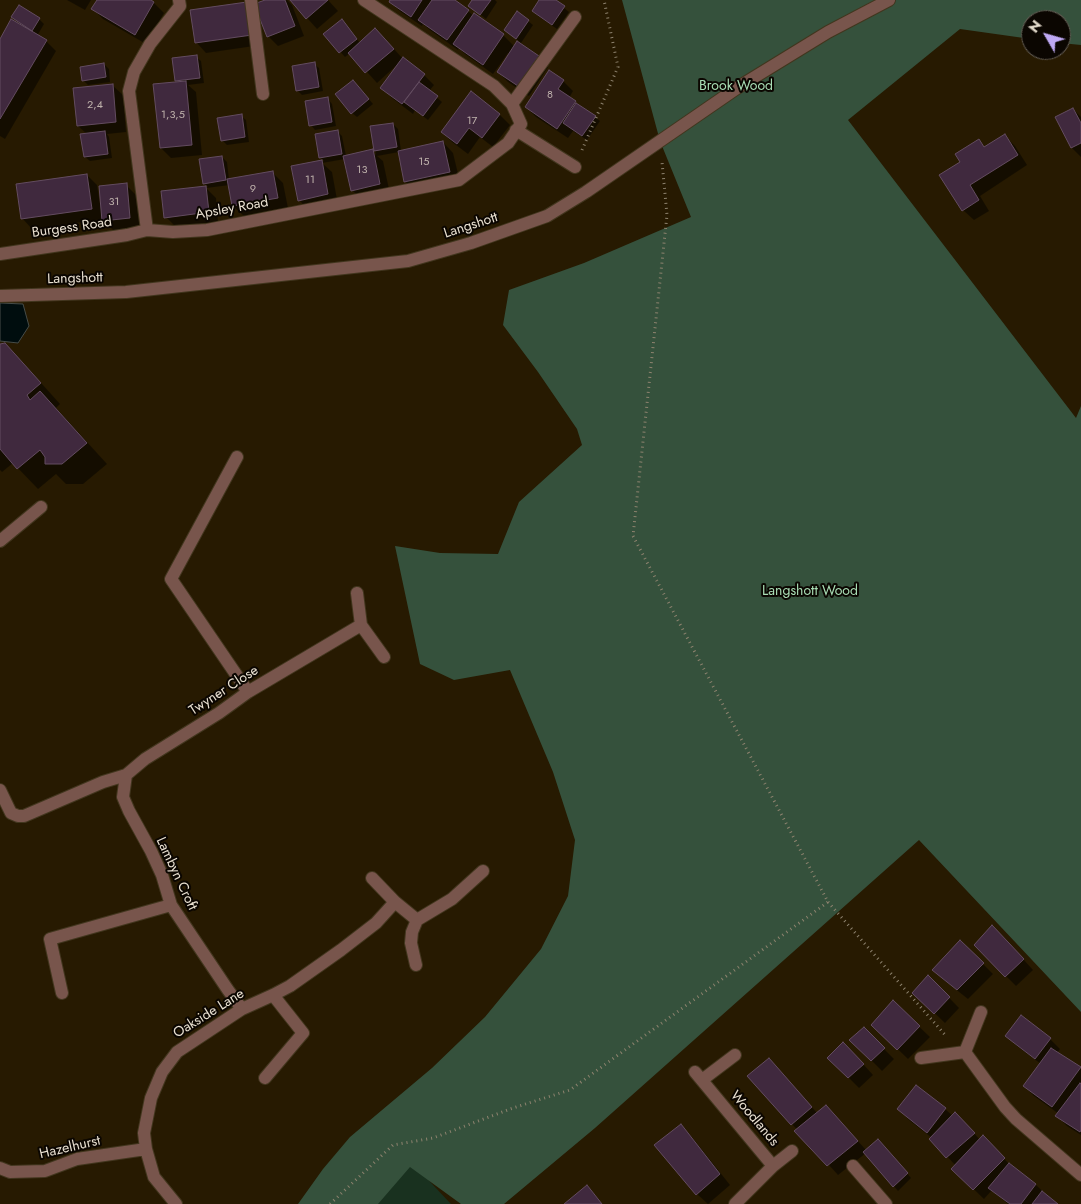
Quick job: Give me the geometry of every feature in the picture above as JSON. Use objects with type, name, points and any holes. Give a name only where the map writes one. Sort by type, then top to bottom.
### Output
[{"type":"street","points":[[147,230],[128,91],[134,72],[150,44],[180,6],[179,0]]},
{"type":"street","points":[[251,0],[263,94]]},
{"type":"street","points":[[364,0],[494,86],[512,104],[521,124],[516,130],[575,167]]},
{"type":"street","name":"Langshott","points":[[0,296],[126,292],[408,261],[471,243],[547,216],[586,192],[740,86],[828,32],[889,0]]},
{"type":"street","points":[[512,104],[575,16]]},
{"type":"street","name":"Apsley Road","points":[[147,230],[173,232],[207,230],[459,180],[508,143],[516,130]]},
{"type":"street","name":"Burgess Road","points":[[0,254],[127,235],[147,230]]},
{"type":"street","points":[[237,457],[171,579],[248,692]]},
{"type":"street","points":[[0,540],[41,507]]},
{"type":"street","points":[[356,594],[361,625],[384,657]]},
{"type":"street","name":"Twyner Close","points":[[126,775],[145,759],[219,713],[248,692],[361,625]]},
{"type":"street","points":[[0,790],[11,813],[24,816],[103,782],[126,775]]},
{"type":"street","name":"Lambyn Croft","points":[[126,775],[123,797],[162,875],[171,905],[242,1009]]},
{"type":"street","points":[[416,965],[411,944],[412,932],[417,920],[452,899],[483,871]]},
{"type":"street","points":[[372,878],[395,902],[417,920]]},
{"type":"street","name":"Oakside Lane","points":[[176,1204],[154,1177],[146,1149],[144,1132],[151,1098],[162,1072],[177,1052],[242,1009],[274,996],[290,986],[376,923],[395,902]]},
{"type":"street","points":[[62,992],[50,939],[171,905]]},
{"type":"street","points":[[265,1078],[303,1033],[274,996]]},
{"type":"street","points":[[966,1052],[981,1012]]},
{"type":"street","points":[[921,1058],[966,1052]]},
{"type":"street","points":[[966,1052],[1005,1107],[1016,1119],[1081,1175]]},
{"type":"street","name":"Woodlands","points":[[735,1054],[699,1076],[774,1166],[735,1204]]},
{"type":"street","name":"Hazelhurst","points":[[0,1168],[10,1172],[45,1171],[77,1159],[146,1149]]},
{"type":"street","points":[[774,1166],[792,1152]]},
{"type":"street","points":[[853,1166],[886,1204]]},
{"type":"path","points":[[575,167],[618,67],[604,0]]},
{"type":"path","points":[[660,141],[667,215],[633,536],[828,902],[945,1035],[966,1052]]},
{"type":"path","points":[[330,1204],[393,1145],[433,1138],[513,1108],[570,1090],[828,902]]},
{"type":"green space","name":"Langshott Wood","points":[[622,0],[1081,0],[1081,45],[1071,44],[1071,10],[1021,10],[1021,38],[960,29],[848,120],[1076,418],[1081,406],[1081,1012],[919,840],[595,1128],[504,1204],[461,1204],[410,1167],[378,1204],[298,1204],[323,1169],[350,1137],[432,1068],[485,1017],[541,949],[568,896],[575,840],[553,772],[510,670],[454,680],[420,664],[395,546],[440,553],[498,554],[519,502],[582,445],[577,429],[503,325],[509,290],[584,263],[691,217],[660,141]]},
{"type":"green space","points":[[401,1151],[451,1204],[345,1204]]},
{"type":"shaded area","points":[[0,303],[23,304],[29,326],[18,343],[0,341]]},
{"type":"building","points":[[97,0],[151,0],[154,2],[135,35],[91,9]]},
{"type":"building","points":[[265,0],[285,0],[295,26],[267,37],[254,4]]},
{"type":"building","points":[[290,0],[328,0],[306,19]]},
{"type":"building","points":[[390,0],[422,0],[411,17],[389,2]]},
{"type":"building","points":[[432,0],[455,0],[469,10],[447,40],[418,20]]},
{"type":"building","points":[[472,0],[491,0],[480,15],[468,6]]},
{"type":"building","points":[[539,0],[556,0],[565,6],[552,25],[532,11]]},
{"type":"building","points":[[247,2],[252,35],[195,43],[190,10]]},
{"type":"building","points":[[19,5],[40,18],[32,31],[11,17]]},
{"type":"building","points":[[517,11],[529,20],[516,39],[504,30]]},
{"type":"building","points":[[474,13],[504,34],[483,65],[453,44]]},
{"type":"building","points":[[11,19],[47,40],[0,119],[0,39]]},
{"type":"building","points":[[342,19],[357,39],[339,53],[323,34]]},
{"type":"building","points":[[375,28],[394,49],[365,73],[348,53]]},
{"type":"building","points":[[517,41],[539,56],[518,86],[497,72]]},
{"type":"building","points":[[197,55],[200,78],[175,81],[172,58]]},
{"type":"building","points":[[403,57],[425,74],[402,104],[380,88]]},
{"type":"building","points":[[315,62],[319,87],[296,91],[292,66]]},
{"type":"building","points":[[104,63],[106,77],[82,81],[80,67]]},
{"type":"building","points":[[549,70],[564,80],[558,89],[576,101],[557,129],[525,107]]},
{"type":"building","points":[[353,80],[369,99],[351,114],[335,94]]},
{"type":"building","points":[[186,81],[192,145],[160,148],[153,84]]},
{"type":"building","points":[[419,82],[438,96],[423,116],[404,102]]},
{"type":"building","points":[[113,84],[116,122],[77,126],[73,88]]},
{"type":"building","points":[[471,91],[500,114],[482,138],[469,128],[457,144],[441,132]]},
{"type":"building","points":[[328,97],[332,122],[309,126],[305,101]]},
{"type":"building","points":[[576,103],[596,116],[582,136],[563,123]]},
{"type":"building","points":[[1073,108],[1081,123],[1081,143],[1071,148],[1055,117]]},
{"type":"building","points":[[242,114],[245,137],[221,141],[217,118]]},
{"type":"building","points":[[393,123],[397,147],[374,151],[370,126]]},
{"type":"building","points":[[338,130],[342,154],[319,158],[315,134]]},
{"type":"building","points":[[105,131],[108,154],[84,157],[80,134]]},
{"type":"building","points":[[1005,134],[1018,155],[970,185],[979,200],[962,211],[939,175],[960,162],[955,154],[979,139],[984,147]]},
{"type":"building","points":[[443,141],[450,172],[404,182],[398,151]]},
{"type":"building","points":[[373,149],[380,184],[351,191],[343,156]]},
{"type":"building","points":[[222,156],[226,180],[203,184],[199,159]]},
{"type":"building","points":[[322,160],[328,194],[298,201],[291,166]]},
{"type":"building","points":[[273,171],[278,198],[232,206],[227,179]]},
{"type":"building","points":[[87,174],[92,209],[21,219],[16,184]]},
{"type":"building","points":[[127,183],[130,218],[102,221],[99,186]]},
{"type":"building","points":[[206,186],[209,212],[164,218],[161,191]]},
{"type":"building","points":[[5,343],[41,383],[27,395],[30,400],[40,391],[87,443],[62,464],[45,464],[45,457],[40,450],[17,469],[0,449],[0,344]]},
{"type":"building","points":[[992,925],[1024,959],[1005,977],[974,945]]},
{"type":"building","points":[[960,940],[984,963],[957,990],[932,970]]},
{"type":"building","points":[[928,975],[950,997],[934,1014],[912,993]]},
{"type":"building","points":[[893,1000],[920,1026],[897,1050],[871,1025]]},
{"type":"building","points":[[1021,1015],[1051,1038],[1035,1059],[1005,1036]]},
{"type":"building","points":[[864,1027],[885,1048],[871,1061],[849,1040]]},
{"type":"building","points":[[843,1042],[864,1064],[848,1078],[827,1058]]},
{"type":"building","points":[[1051,1048],[1081,1067],[1052,1107],[1023,1086]]},
{"type":"building","points":[[769,1058],[812,1107],[791,1125],[747,1076]]},
{"type":"building","points":[[1080,1083],[1081,1130],[1080,1132],[1055,1116]]},
{"type":"building","points":[[916,1085],[946,1108],[927,1133],[897,1109]]},
{"type":"building","points":[[826,1105],[858,1141],[827,1166],[794,1131]]},
{"type":"building","points":[[955,1112],[975,1133],[946,1158],[929,1139]]},
{"type":"building","points":[[681,1124],[720,1174],[696,1195],[654,1145]]},
{"type":"building","points":[[983,1135],[1005,1158],[973,1190],[951,1169]]},
{"type":"building","points":[[878,1139],[908,1173],[893,1187],[863,1152]]},
{"type":"building","points":[[1009,1163],[1036,1184],[1021,1204],[1010,1204],[988,1188]]},
{"type":"building","points":[[587,1185],[602,1204],[564,1204]]},
{"type":"building","points":[[1042,1191],[1058,1204],[1032,1204]]},
{"type":"park label","name":"Brook Wood","points":[[736,87]]}]
